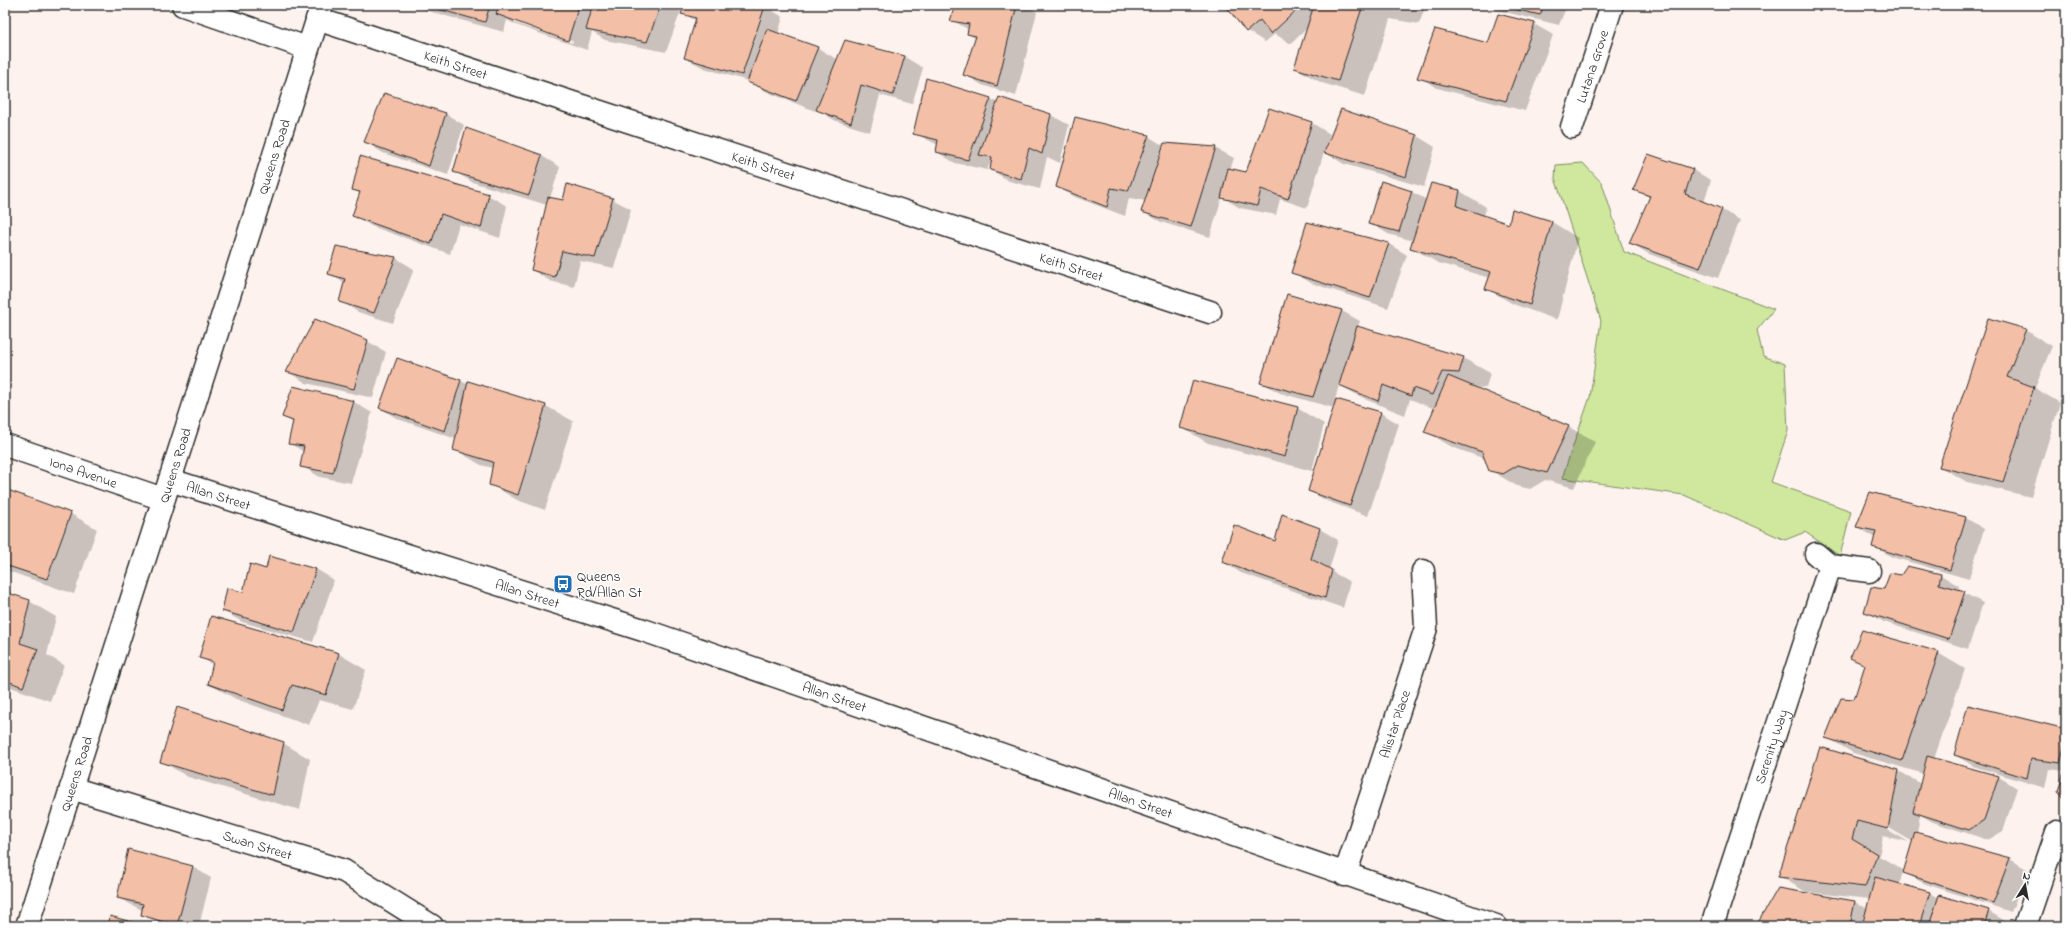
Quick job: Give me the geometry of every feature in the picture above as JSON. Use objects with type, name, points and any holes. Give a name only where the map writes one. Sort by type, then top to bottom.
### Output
[{"type":"street","points":[[183,5],[307,48]]},
{"type":"street","name":"Lutana Grove","points":[[1572,127],[1612,5]]},
{"type":"street","name":"Queens Road","points":[[27,926],[307,48],[320,12]]},
{"type":"street","name":"Keith Street","points":[[320,12],[1210,312]]},
{"type":"street","name":"Iona Avenue","points":[[5,445],[166,490]]},
{"type":"street","name":"Allan Street","points":[[166,490],[643,630],[1496,926]]},
{"type":"street","name":"Serenity Way","points":[[1712,926],[1823,560],[1869,571]]},
{"type":"street","name":"Alistar Place","points":[[1345,874],[1426,628],[1423,571]]},
{"type":"street","name":"Swan Street","points":[[71,788],[344,872],[432,926]]},
{"type":"street","points":[[2025,926],[2057,832]]},
{"type":"green space","points":[[1583,163],[1602,183],[1624,252],[1774,309],[1757,330],[1763,356],[1785,364],[1788,431],[1771,482],[1851,511],[1840,556],[1805,532],[1785,540],[1684,495],[1562,478],[1590,397],[1601,321],[1555,178],[1556,165]]},
{"type":"building","points":[[423,5],[490,5],[485,22]]},
{"type":"building","points":[[499,5],[579,5],[568,41],[496,14]]},
{"type":"building","points":[[593,5],[661,5],[647,42],[586,30]]},
{"type":"building","points":[[685,5],[765,6],[742,75],[684,58],[696,18],[681,14]]},
{"type":"building","points":[[955,5],[1017,5],[997,86],[963,75],[976,36],[967,34],[969,24],[950,21]]},
{"type":"building","points":[[1225,5],[1302,5],[1271,34],[1260,20],[1246,32]]},
{"type":"building","points":[[1314,5],[1363,5],[1338,81],[1294,68]]},
{"type":"building","points":[[1370,5],[1394,5],[1393,9]]},
{"type":"building","points":[[1496,5],[1544,5],[1540,15]]},
{"type":"building","points":[[1498,14],[1535,23],[1506,101],[1417,78],[1435,29],[1488,43]]},
{"type":"building","points":[[767,29],[818,47],[796,101],[747,82]]},
{"type":"building","points":[[845,40],[905,56],[893,95],[861,85],[851,123],[816,110]]},
{"type":"building","points":[[926,78],[991,98],[968,160],[936,152],[938,140],[913,134]]},
{"type":"building","points":[[384,93],[446,113],[429,166],[364,142]]},
{"type":"building","points":[[999,97],[1051,114],[1042,154],[1029,148],[1021,179],[990,170],[992,157],[979,155]]},
{"type":"building","points":[[1269,108],[1312,122],[1288,199],[1261,189],[1257,206],[1221,198],[1228,168],[1246,172]]},
{"type":"building","points":[[1341,109],[1417,135],[1406,177],[1324,153]]},
{"type":"building","points":[[1075,117],[1149,135],[1128,191],[1111,188],[1107,207],[1056,187]]},
{"type":"building","points":[[466,128],[542,155],[529,195],[453,172]]},
{"type":"building","points":[[1164,143],[1216,147],[1191,227],[1141,212]]},
{"type":"building","points":[[1648,154],[1693,169],[1685,194],[1722,209],[1700,268],[1629,243],[1650,196],[1633,190]]},
{"type":"building","points":[[360,156],[489,194],[481,228],[441,214],[431,244],[352,216],[360,192],[352,190]]},
{"type":"building","points":[[1381,181],[1412,191],[1399,232],[1368,224]]},
{"type":"building","points":[[1431,183],[1460,190],[1457,206],[1509,224],[1512,209],[1552,221],[1530,305],[1485,289],[1491,272],[1410,248]]},
{"type":"building","points":[[567,184],[613,198],[595,258],[562,251],[555,277],[531,270],[548,197],[563,200]]},
{"type":"building","points":[[1307,222],[1389,243],[1370,298],[1291,273]]},
{"type":"building","points":[[336,246],[396,257],[374,313],[339,302],[345,279],[328,274]]},
{"type":"building","points":[[1287,294],[1342,310],[1313,397],[1260,383]]},
{"type":"building","points":[[1988,318],[2026,329],[2007,377],[2034,387],[2004,482],[1939,467]]},
{"type":"building","points":[[315,319],[368,340],[354,389],[286,372]]},
{"type":"building","points":[[1357,326],[1464,357],[1459,373],[1442,372],[1432,395],[1413,388],[1411,396],[1383,385],[1378,401],[1339,385]]},
{"type":"building","points":[[397,358],[461,380],[445,431],[379,408]]},
{"type":"building","points":[[1448,376],[1569,426],[1547,473],[1518,465],[1503,474],[1489,471],[1482,452],[1424,432]]},
{"type":"building","points":[[1193,380],[1298,407],[1285,457],[1180,428]]},
{"type":"building","points":[[468,381],[546,405],[518,495],[489,485],[493,462],[453,450]]},
{"type":"building","points":[[293,386],[354,401],[333,473],[300,467],[304,446],[288,444],[293,421],[282,417]]},
{"type":"building","points":[[1336,399],[1381,412],[1350,506],[1308,491]]},
{"type":"building","points":[[5,489],[71,513],[47,579],[5,565]]},
{"type":"building","points":[[1870,492],[1966,517],[1950,570],[1872,547],[1876,531],[1856,527]]},
{"type":"building","points":[[1282,514],[1320,528],[1311,559],[1332,570],[1325,598],[1222,562],[1234,525],[1275,541]]},
{"type":"building","points":[[269,556],[316,569],[294,632],[222,611],[227,588],[243,592],[250,564],[266,569]]},
{"type":"building","points":[[1907,566],[1941,574],[1939,584],[1965,591],[1949,639],[1864,612],[1871,587],[1884,589],[1890,573],[1901,575]]},
{"type":"building","points":[[5,592],[30,600],[20,643],[38,649],[23,687],[5,680]]},
{"type":"building","points":[[211,616],[339,653],[326,695],[292,685],[282,710],[208,684],[213,662],[199,658]]},
{"type":"building","points":[[1862,630],[1939,652],[1902,761],[1825,738],[1841,698],[1854,699],[1865,665],[1850,658]]},
{"type":"building","points":[[1968,705],[2066,729],[2066,739],[2060,763],[2031,759],[2027,778],[1954,755]]},
{"type":"building","points":[[177,707],[284,742],[273,795],[160,762]]},
{"type":"building","points":[[1820,747],[1899,770],[1888,829],[1857,821],[1852,839],[1877,854],[1865,887],[1778,877]]},
{"type":"building","points":[[1927,756],[1999,776],[1984,820],[1969,830],[1913,812]]},
{"type":"building","points":[[2066,766],[2066,800],[2058,791]]},
{"type":"building","points":[[1915,832],[2010,858],[1993,903],[1903,873]]},
{"type":"building","points":[[128,849],[193,866],[177,926],[141,915],[143,904],[117,898]]},
{"type":"building","points":[[1875,877],[1930,892],[1919,926],[1862,926]]},
{"type":"building","points":[[1778,888],[1855,901],[1850,926],[1756,926]]},
{"type":"building","points":[[1939,895],[1989,910],[1984,926],[1929,926]]},
{"type":"building","points":[[110,916],[146,926],[108,926]]},
{"type":"place","name":"Queens Rd/Allan St","points":[[563,584]]}]
